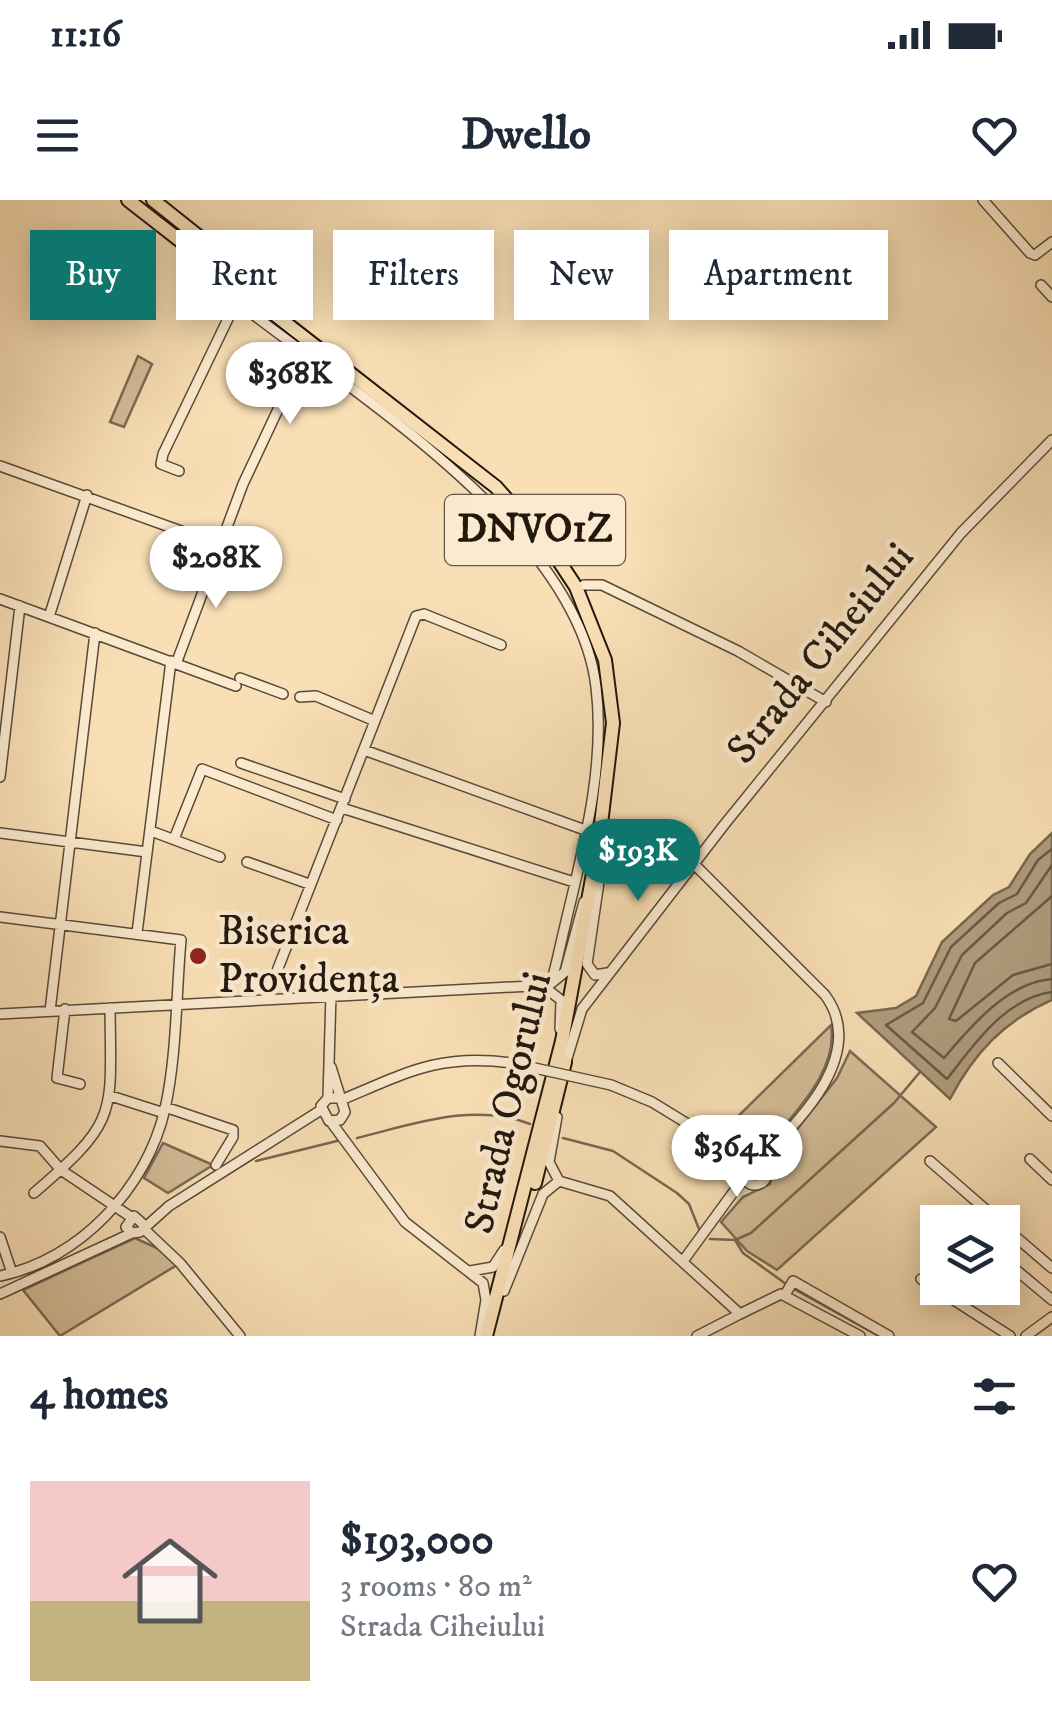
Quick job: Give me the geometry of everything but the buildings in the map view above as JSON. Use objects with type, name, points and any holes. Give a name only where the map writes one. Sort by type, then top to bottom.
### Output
[{"type":"highway","points":[[116,200],[176,248]]},
{"type":"highway","points":[[153,200],[190,230]]},
{"type":"highway","name":"Strada Ogorului","points":[[134,202],[176,232]]},
{"type":"highway","name":"Strada Ogorului","points":[[134,202],[176,236]]},
{"type":"highway","name":"Strada Ogorului","points":[[281,320],[496,487],[551,548],[576,587],[605,660],[612,704],[612,748],[564,1068],[558,1102],[504,1291],[486,1336]]},
{"type":"highway","name":"Strada Ogorului","points":[[295,320],[503,485],[548,533],[584,585],[607,640],[620,712],[617,771],[562,1041],[486,1336]]},
{"type":"street","points":[[983,200],[1035,255],[1052,242]]},
{"type":"street","points":[[1040,286],[1052,297]]},
{"type":"street","points":[[178,471],[161,464],[163,454],[224,320]]},
{"type":"street","points":[[264,320],[486,501],[531,550],[573,614],[591,657],[598,702],[597,756],[552,980],[543,986]]},
{"type":"street","points":[[138,933],[174,662],[241,489],[304,354]]},
{"type":"street","name":"Strada Ciheiului","points":[[564,1068],[582,1009],[694,864],[970,523],[1052,440]]},
{"type":"street","points":[[0,466],[220,544]]},
{"type":"street","points":[[49,617],[87,495]]},
{"type":"street","points":[[584,585],[602,585],[738,651],[826,702]]},
{"type":"street","points":[[0,598],[174,662],[283,694]]},
{"type":"street","points":[[0,777],[20,606]]},
{"type":"street","points":[[266,998],[416,616],[424,614],[500,645]]},
{"type":"street","points":[[50,1011],[95,633]]},
{"type":"street","points":[[300,697],[316,696],[374,721]]},
{"type":"street","points":[[364,750],[585,830]]},
{"type":"street","points":[[241,763],[344,804],[574,882]]},
{"type":"street","points":[[174,839],[202,770],[337,820]]},
{"type":"street","points":[[151,831],[220,857]]},
{"type":"street","points":[[0,833],[147,852]]},
{"type":"street","points":[[247,862],[309,884]]},
{"type":"street","points":[[694,864],[834,1007],[842,1033],[838,1057],[796,1119],[766,1170],[764,1181],[717,1218]]},
{"type":"street","points":[[594,886],[587,964],[595,976],[614,968]]},
{"type":"street","points":[[0,1014],[543,986],[564,976],[594,886]]},
{"type":"street","points":[[0,918],[181,940],[164,1110],[147,1156],[113,1208],[61,1254],[0,1276]]},
{"type":"street","points":[[543,986],[560,1000],[562,1041]]},
{"type":"street","points":[[331,994],[336,1098],[357,1157]]},
{"type":"street","points":[[34,1193],[90,1144],[108,1114],[110,1008]]},
{"type":"street","points":[[65,1010],[57,1078],[80,1084]]},
{"type":"street","points":[[0,1294],[106,1243],[292,1132],[336,1098],[406,1070],[444,1060],[512,1062],[611,1085],[652,1102],[748,1168],[766,1170]]},
{"type":"street","points":[[998,1063],[1052,1116]]},
{"type":"street","points":[[292,1132],[344,1114],[373,1086]]},
{"type":"street","points":[[111,1096],[233,1130],[216,1165]]},
{"type":"street","points":[[558,1102],[548,1162],[559,1181],[610,1196],[740,1314]]},
{"type":"street","points":[[320,1110],[405,1222],[480,1278],[486,1292],[486,1336]]},
{"type":"street","points":[[683,1261],[717,1218],[748,1168],[796,1119]]},
{"type":"street","points":[[0,1142],[40,1146],[61,1170],[162,1245],[235,1334]]},
{"type":"street","points":[[226,1148],[241,1164]]},
{"type":"street","points":[[1030,1159],[1052,1180]]},
{"type":"street","points":[[930,1161],[980,1205]]},
{"type":"street","points":[[748,1168],[753,1186]]},
{"type":"street","points":[[504,1291],[542,1194],[559,1181]]},
{"type":"street","points":[[468,1271],[483,1271],[498,1262],[524,1196]]},
{"type":"street","points":[[0,1237],[12,1273]]},
{"type":"street","points":[[1020,1240],[1052,1268]]},
{"type":"street","points":[[1020,1273],[1052,1300]]},
{"type":"street","points":[[784,1295],[793,1281],[866,1333]]},
{"type":"street","points":[[697,1336],[776,1295],[784,1295],[866,1333],[889,1336]]},
{"type":"street","points":[[961,1305],[1010,1336]]},
{"type":"street","points":[[1026,1336],[1052,1317]]},
{"type":"shaded area","points":[[138,356],[152,364],[124,427],[110,422]]},
{"type":"shaded area","points":[[831,1025],[832,1043],[820,1076],[764,1151],[744,1152],[719,1135]]},
{"type":"shaded area","points":[[850,1051],[936,1127],[777,1270],[747,1251],[721,1222],[743,1197],[770,1184],[777,1155],[837,1078]]},
{"type":"shaded area","points":[[163,1143],[213,1165],[168,1193],[144,1178]]},
{"type":"shaded area","points":[[135,1238],[159,1249],[177,1265],[60,1336],[23,1290]]},
{"type":"water","points":[[1052,833],[1052,1000],[1019,1018],[992,1040],[969,1067],[950,1099],[857,1013],[896,1008],[916,996],[942,942],[993,895],[1009,887],[1030,854]]},
{"type":"waterway","points":[[735,1240],[751,1233],[894,1103],[920,1072]]},
{"type":"waterway","points":[[357,1138],[466,1115],[509,1118],[530,1124]]},
{"type":"waterway","points":[[563,1138],[613,1151],[677,1193],[689,1204],[699,1229]]},
{"type":"waterway","points":[[256,1161],[337,1141]]},
{"type":"waterway","points":[[710,1239],[735,1240],[743,1253],[786,1284]]},
{"type":"waterway","points":[[792,1288],[879,1336]]},
{"type":"place","name":"Biserica Providența","points":[[198,956]]}]
